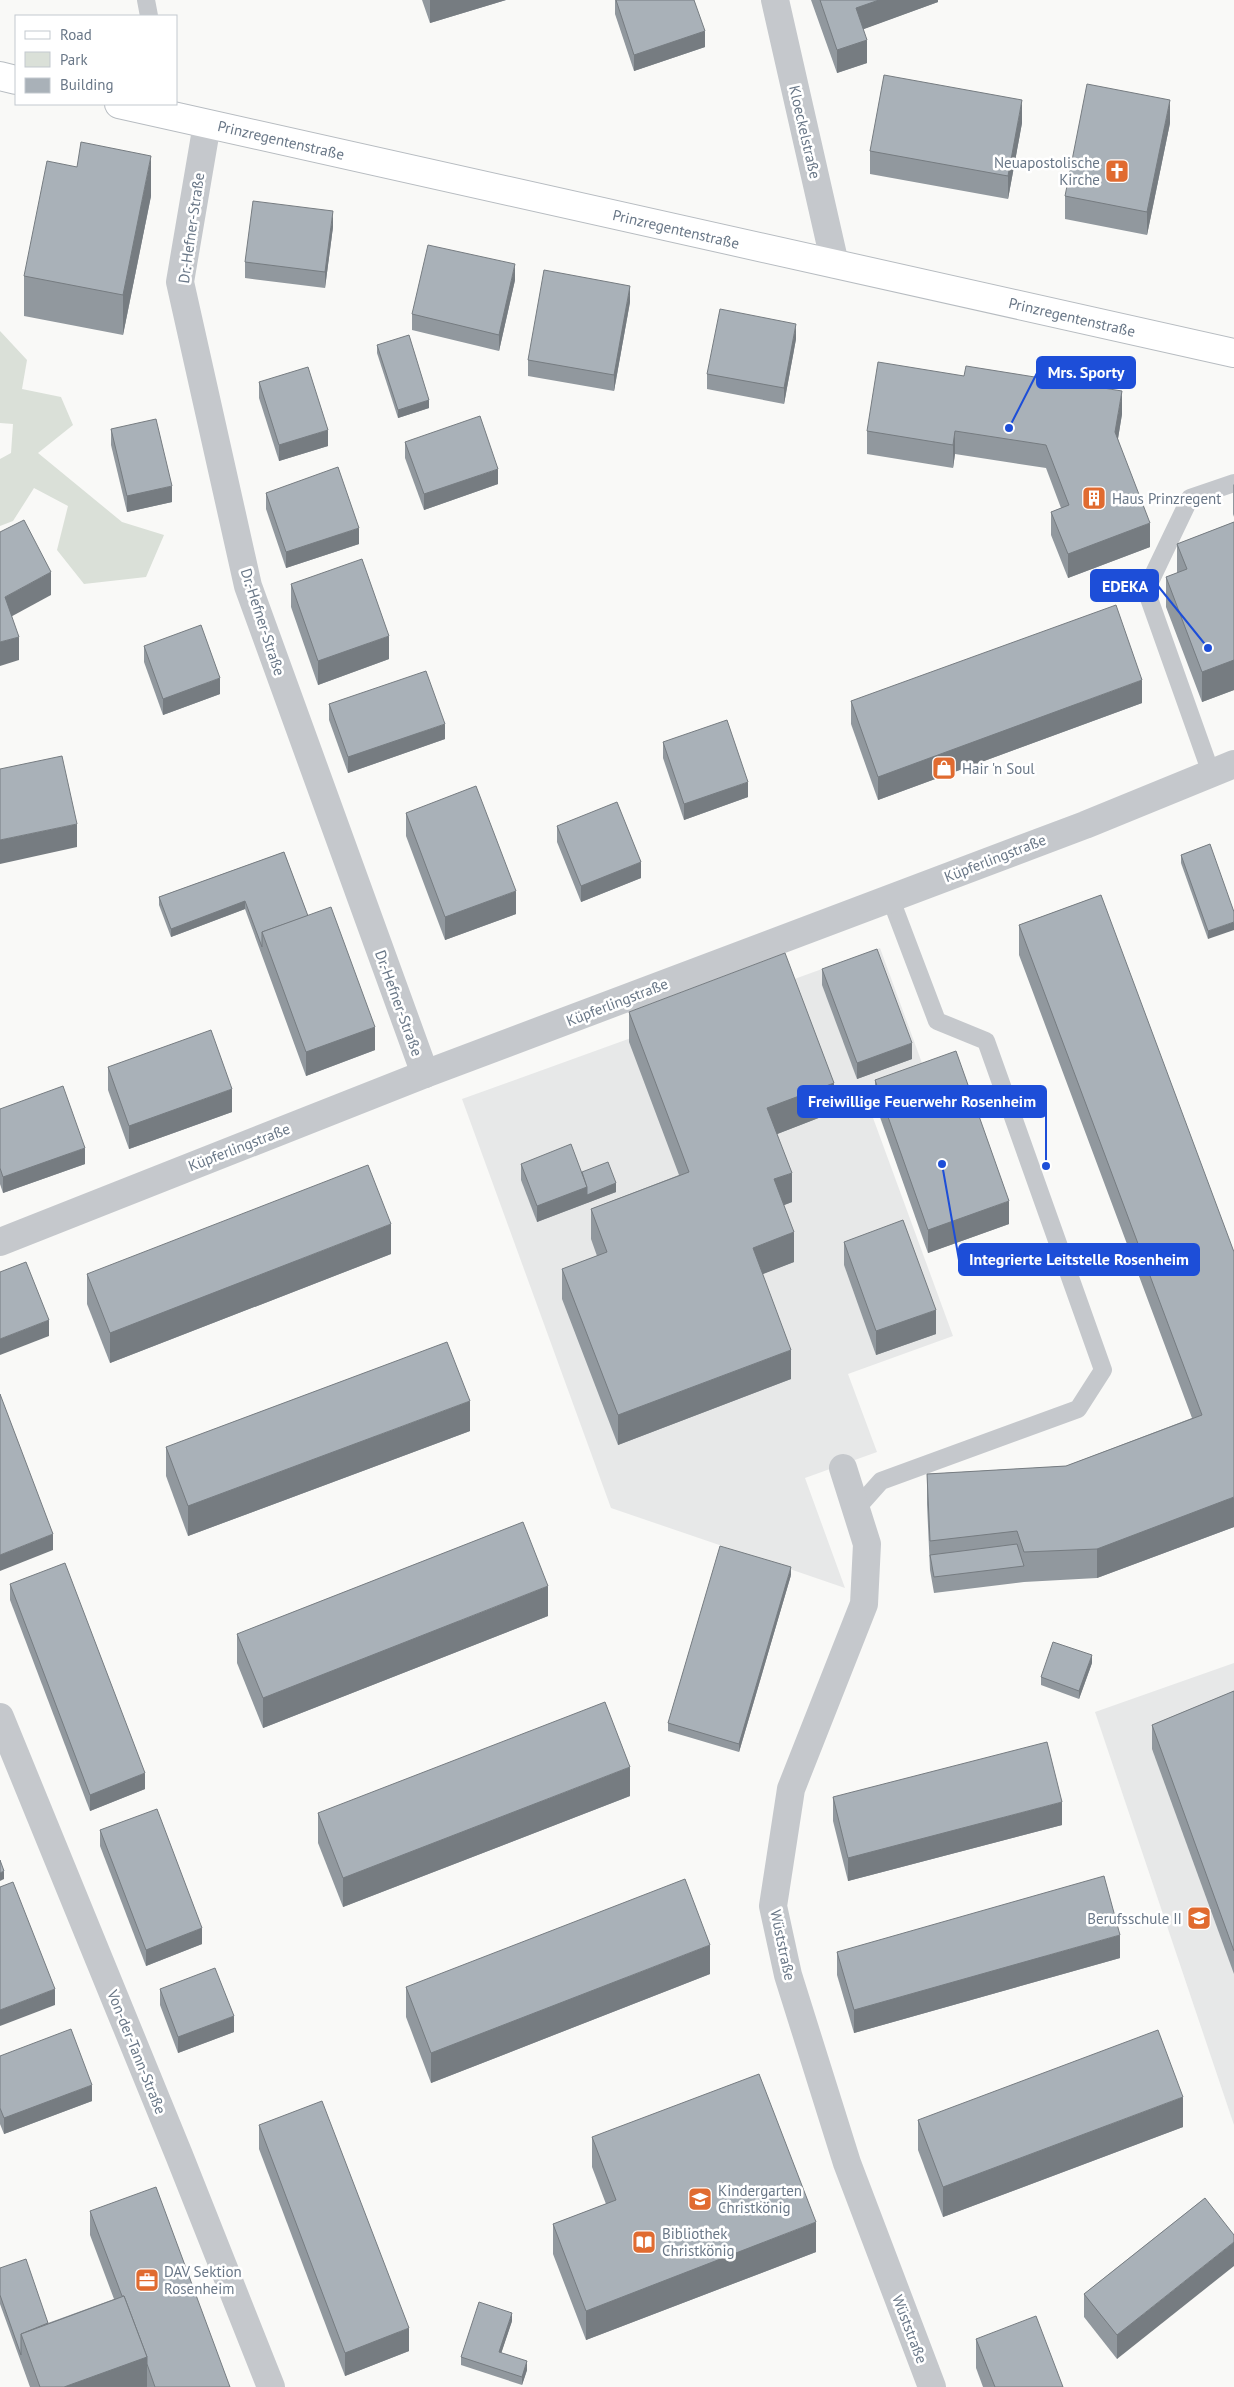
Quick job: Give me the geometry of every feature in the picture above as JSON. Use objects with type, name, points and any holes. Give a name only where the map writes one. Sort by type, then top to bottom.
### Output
[{"type":"main road","points":[[0,76],[15,80]]},
{"type":"main road","name":"Prinzregentenstraße","points":[[128,105],[155,108],[207,124],[1234,353]]},
{"type":"street","name":"Kloeckelstraße","points":[[775,0],[836,264]]},
{"type":"street","name":"Dr.-Hefner-Straße","points":[[207,124],[180,282],[248,586],[425,1074]]},
{"type":"street","name":"Küpferlingstraße","points":[[0,1242],[425,1074],[1085,825],[1223,768]]},
{"type":"street","name":"Wüststraße","points":[[843,1468],[867,1544],[864,1604],[791,1790],[773,1906],[788,1975],[847,2163],[932,2387]]},
{"type":"street","name":"Von-der-Tann-Straße","points":[[0,1717],[271,2387]]},
{"type":"lane","points":[[146,0],[149,15]]},
{"type":"lane","points":[[1223,768],[1146,590],[1190,498],[1234,483]]},
{"type":"lane","points":[[857,1508],[881,1481],[1078,1409],[1103,1370],[986,1041],[937,1021],[890,897]]},
{"type":"shaded area","points":[[880,948],[926,1074],[865,1096],[953,1336],[848,1374],[877,1452],[805,1478],[845,1588],[611,1508],[462,1099]]},
{"type":"shaded area","name":"Berufsschule II","points":[[1234,1663],[1234,2125],[1095,1712]]},
{"type":"green space","points":[[0,331],[27,360],[22,389],[61,397],[73,425],[38,453],[122,522],[164,535],[146,577],[84,584],[57,550],[68,506],[34,488],[13,521],[0,526],[0,459],[11,453],[13,424],[0,423]]},
{"type":"building","points":[[616,0],[694,0],[705,31],[634,55]]},
{"type":"building","points":[[820,0],[879,0],[856,8],[867,40],[837,50]]},
{"type":"building","points":[[884,75],[1022,100],[1008,176],[870,151]]},
{"type":"building","name":"Neuapostolische Kirche","points":[[1087,84],[1170,100],[1147,212],[1065,196]]},
{"type":"building","points":[[81,142],[151,156],[123,295],[24,276],[47,161],[77,167]]},
{"type":"building","points":[[253,201],[333,211],[325,272],[245,262]]},
{"type":"building","points":[[428,245],[515,264],[499,335],[412,314]]},
{"type":"building","points":[[544,270],[630,286],[614,375],[528,360]]},
{"type":"building","points":[[720,309],[796,324],[784,388],[707,374]]},
{"type":"building","points":[[409,335],[429,400],[398,410],[377,345]]},
{"type":"building","points":[[878,362],[964,376],[966,366],[1122,391],[1115,432],[1150,523],[1068,554],[1051,512],[1069,505],[1046,445],[955,431],[953,445],[867,431]]},
{"type":"building","points":[[308,367],[328,430],[279,445],[259,382]]},
{"type":"building","points":[[480,416],[498,469],[424,494],[405,442]]},
{"type":"building","points":[[156,419],[172,486],[127,496],[111,429]]},
{"type":"building","points":[[338,467],[359,528],[286,552],[266,493]]},
{"type":"building","points":[[24,520],[51,572],[5,597],[19,637],[0,642],[0,532]]},
{"type":"building","points":[[1234,522],[1234,660],[1202,672],[1166,577],[1187,569],[1177,544]]},
{"type":"building","points":[[362,559],[389,636],[318,661],[291,584]]},
{"type":"building","points":[[1116,605],[1142,680],[878,777],[851,701]]},
{"type":"building","points":[[201,625],[220,678],[163,699],[144,646]]},
{"type":"building","points":[[426,671],[445,724],[348,757],[329,704]]},
{"type":"building","points":[[727,720],[748,782],[684,804],[663,742]]},
{"type":"building","points":[[62,756],[77,824],[0,840],[0,769]]},
{"type":"building","points":[[476,786],[516,891],[445,917],[406,813]]},
{"type":"building","points":[[617,802],[641,862],[581,886],[557,826]]},
{"type":"building","points":[[1210,844],[1234,912],[1234,922],[1208,931],[1181,855]]},
{"type":"building","points":[[284,852],[308,916],[262,932],[262,947],[245,901],[171,929],[159,897]]},
{"type":"building","points":[[1101,895],[1234,1252],[1234,1497],[1097,1549],[1024,1552],[1017,1531],[930,1541],[927,1474],[1066,1466],[1202,1415],[1019,925]]},
{"type":"building","points":[[331,907],[375,1027],[306,1052],[262,932]]},
{"type":"building","points":[[877,949],[912,1043],[857,1063],[822,969]]},
{"type":"building","points":[[785,953],[834,1083],[767,1108],[792,1173],[774,1179],[794,1232],[753,1248],[791,1350],[618,1415],[562,1269],[607,1252],[591,1209],[689,1172],[629,1012]]},
{"type":"building","points":[[211,1030],[232,1089],[129,1126],[108,1067]]},
{"type":"building","points":[[956,1051],[1009,1201],[928,1230],[875,1080]]},
{"type":"building","points":[[63,1086],[85,1148],[3,1177],[0,1168],[0,1109]]},
{"type":"building","points":[[571,1144],[587,1187],[537,1206],[521,1164]]},
{"type":"building","points":[[608,1162],[616,1183],[587,1195],[587,1187],[582,1172]]},
{"type":"building","points":[[368,1165],[391,1224],[110,1333],[87,1274]]},
{"type":"building","points":[[903,1220],[936,1310],[876,1331],[844,1242]]},
{"type":"building","points":[[26,1262],[49,1320],[0,1339],[0,1272]]},
{"type":"building","points":[[447,1342],[470,1401],[188,1506],[166,1447]]},
{"type":"building","points":[[0,1394],[53,1534],[0,1555]]},
{"type":"building","points":[[523,1522],[548,1586],[263,1698],[237,1634]]},
{"type":"building","points":[[1017,1544],[1024,1566],[934,1577],[930,1555]]},
{"type":"building","points":[[720,1546],[791,1567],[739,1744],[668,1723]]},
{"type":"building","points":[[65,1563],[145,1773],[90,1795],[10,1584]]},
{"type":"building","points":[[1053,1642],[1092,1655],[1079,1691],[1041,1677]]},
{"type":"building","points":[[1234,1691],[1234,1951],[1152,1725]]},
{"type":"building","points":[[605,1702],[630,1767],[343,1878],[318,1813]]},
{"type":"building","points":[[1047,1742],[1062,1802],[848,1858],[833,1797]]},
{"type":"building","points":[[157,1809],[202,1928],[146,1950],[100,1830]]},
{"type":"building","points":[[0,1860],[4,1871],[0,1873]]},
{"type":"building","points":[[1104,1876],[1120,1935],[854,2010],[837,1952]]},
{"type":"building","points":[[685,1879],[710,1945],[431,2053],[406,1987]]},
{"type":"building","points":[[13,1882],[55,1989],[0,2010],[0,1887]]},
{"type":"building","points":[[215,1968],[234,2016],[178,2037],[160,1989]]},
{"type":"building","points":[[71,2029],[92,2085],[4,2118],[0,2108],[0,2056]]},
{"type":"building","points":[[1158,2030],[1183,2097],[943,2187],[918,2120]]},
{"type":"building","name":"Kindergarten Christkönig","points":[[759,2074],[816,2222],[586,2311],[553,2224],[616,2200],[592,2137]]},
{"type":"building","points":[[322,2101],[409,2328],[345,2353],[259,2125]]},
{"type":"building","points":[[156,2187],[230,2387],[155,2387],[147,2364],[147,2357],[90,2211]]},
{"type":"building","points":[[1205,2198],[1234,2235],[1234,2242],[1117,2335],[1084,2294]]},
{"type":"building","points":[[26,2259],[48,2323],[21,2334],[21,2355],[0,2295],[0,2268]]},
{"type":"building","points":[[124,2296],[147,2357],[64,2387],[40,2387],[21,2334]]},
{"type":"building","points":[[479,2302],[512,2313],[499,2352],[527,2361],[522,2377],[461,2357]]},
{"type":"building","points":[[1036,2316],[1063,2387],[995,2387],[976,2339]]},
{"type":"place","name":"Neuapostolische Kirche","points":[[1117,171]]},
{"type":"place","name":"Mrs. Sporty","points":[[1009,428]]},
{"type":"place","name":"Haus Prinzregent","points":[[1094,498]]},
{"type":"place","name":"EDEKA","points":[[1208,648]]},
{"type":"place","name":"Hair 'n Soul","points":[[944,768]]},
{"type":"place","name":"Integrierte Leitstelle Rosenheim","points":[[942,1164]]},
{"type":"place","name":"Freiwillige Feuerwehr Rosenheim","points":[[1046,1166]]},
{"type":"place","name":"Berufsschule II","points":[[1199,1918]]},
{"type":"place","name":"Kindergarten Christkönig","points":[[700,2199]]},
{"type":"place","name":"Bibliothek Christkönig","points":[[644,2242]]},
{"type":"place","name":"DAV Sektion Rosenheim","points":[[147,2280]]}]
